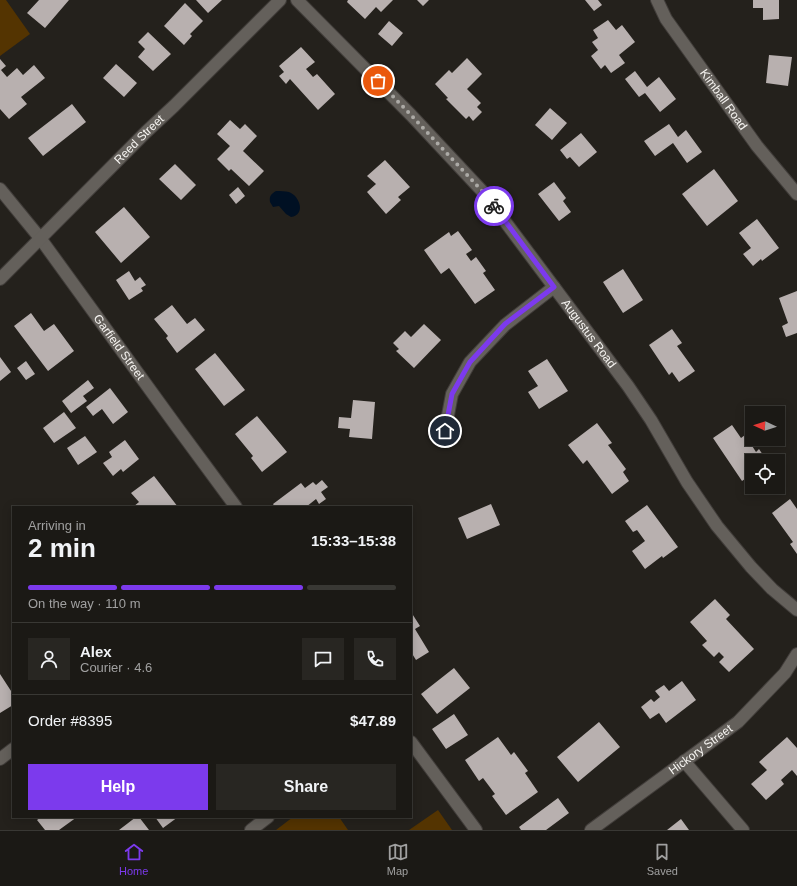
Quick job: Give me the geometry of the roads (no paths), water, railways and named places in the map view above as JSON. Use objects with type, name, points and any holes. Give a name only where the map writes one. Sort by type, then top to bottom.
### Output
[{"type":"street","name":"Reed Street","points":[[0,279],[149,128],[174,106],[280,0]]},
{"type":"street","name":"Augustus Road","points":[[297,0],[411,115],[483,192],[652,420],[687,482],[717,526],[751,567],[772,589],[797,610]]},
{"type":"street","name":"Kimball Road","points":[[657,0],[666,19],[757,146],[797,194]]},
{"type":"street","name":"Garfield Street","points":[[0,189],[40,238],[235,506]]},
{"type":"street","points":[[445,431],[452,394],[470,362],[505,324],[554,287]]},
{"type":"street","name":"Hickory Street","points":[[591,830],[738,722],[785,673],[797,654]]},
{"type":"street","points":[[412,743],[476,830]]},
{"type":"street","points":[[0,759],[12,750]]},
{"type":"street","points":[[684,761],[743,830]]},
{"type":"street","points":[[251,830],[267,818]]},
{"type":"water","points":[[276,191],[289,192],[296,197],[300,205],[300,209],[296,216],[291,217],[279,206],[273,207],[270,202],[270,197]]}]
